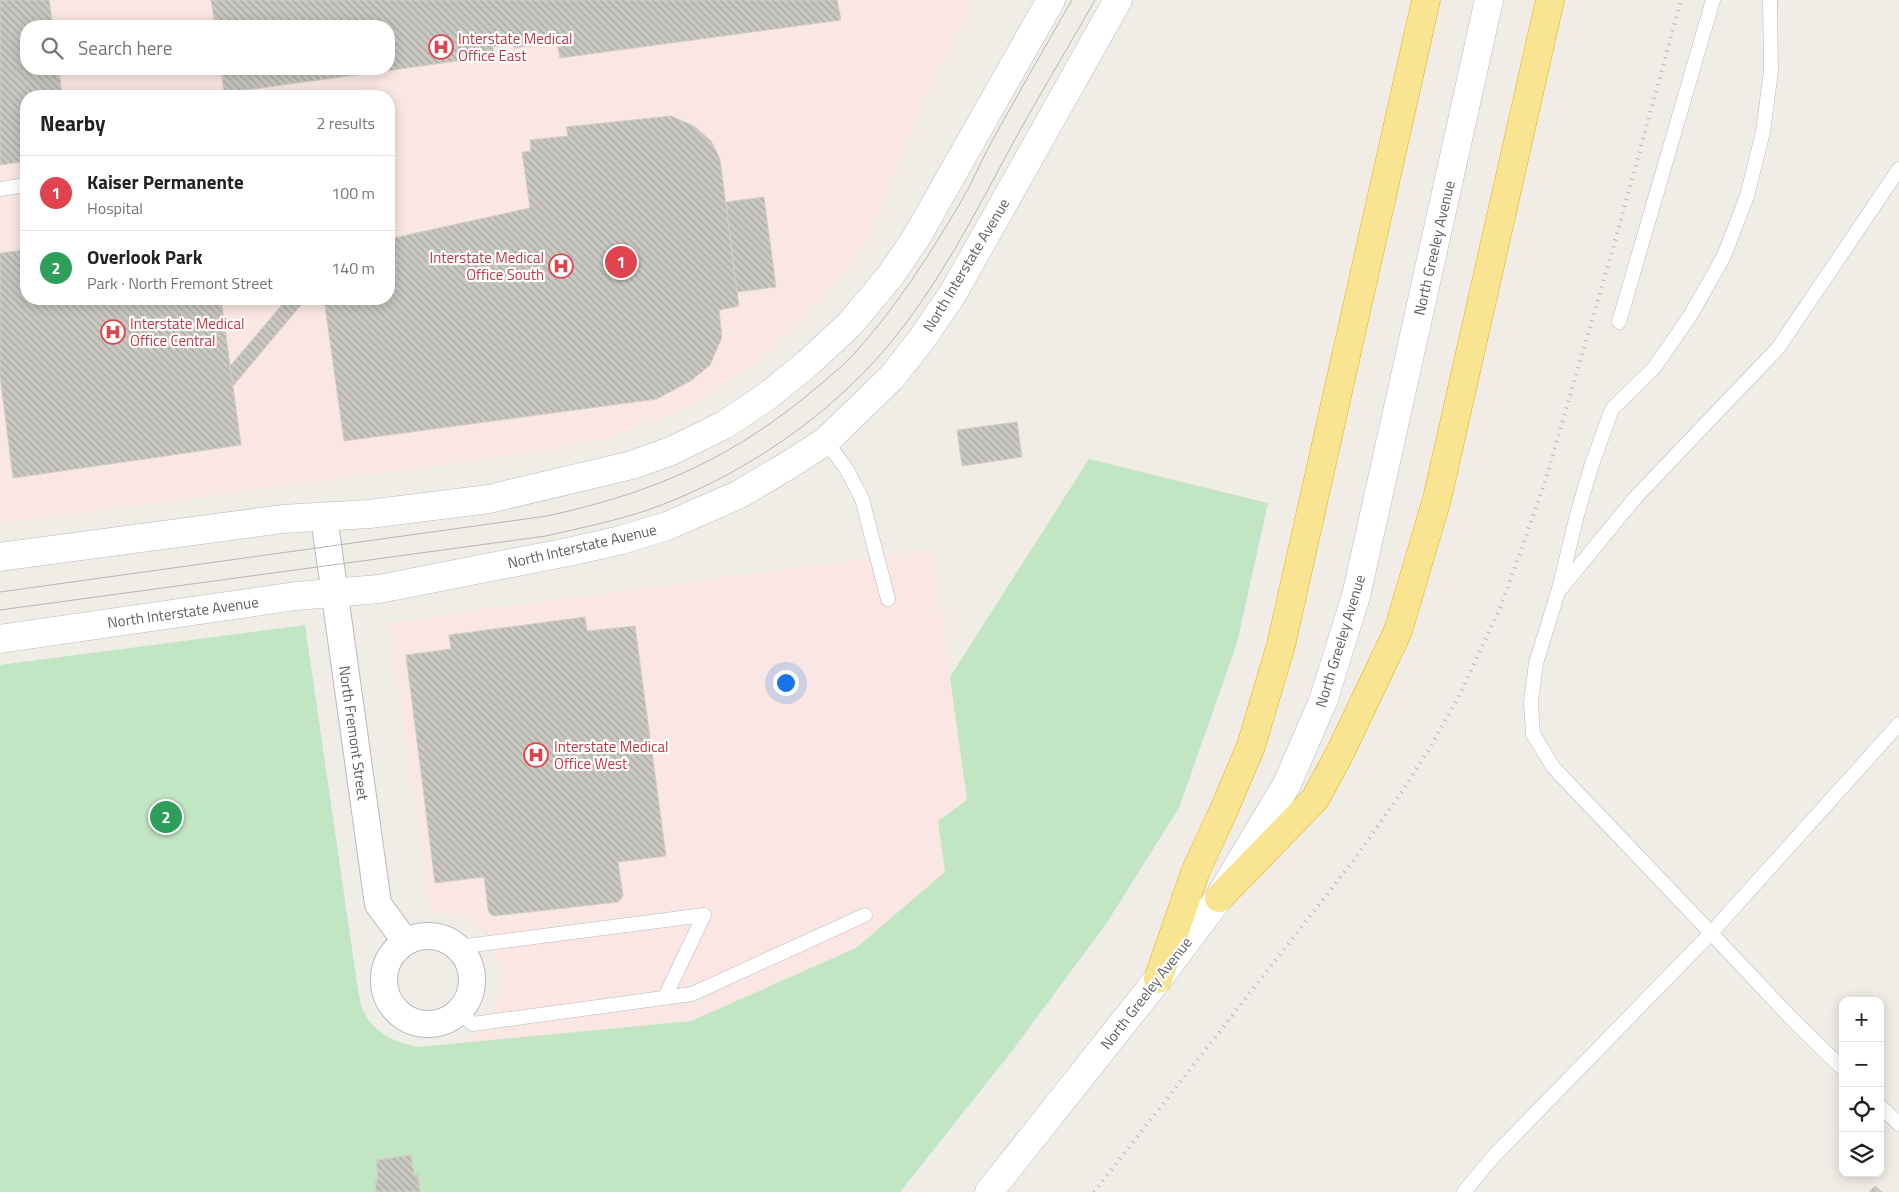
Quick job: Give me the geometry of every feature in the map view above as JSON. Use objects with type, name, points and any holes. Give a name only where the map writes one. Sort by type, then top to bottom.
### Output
[{"type":"highway","points":[[1158,979],[1196,870],[1252,746],[1281,645],[1426,0]]},
{"type":"highway","points":[[1219,898],[1315,799],[1339,755],[1398,631],[1437,499],[1550,0]]},
{"type":"street","points":[[0,557],[282,519],[369,514],[489,499],[632,465],[671,451],[724,425],[766,397],[808,364],[850,324],[890,276],[916,238],[1051,0]]},
{"type":"street","name":"North Interstate Avenue","points":[[0,639],[296,596],[379,589],[564,553],[621,540],[667,526],[738,494],[787,466],[826,440],[892,377],[921,340],[952,295],[1118,0]]},
{"type":"street","name":"North Greeley Avenue","points":[[989,1192],[1158,979],[1219,898],[1287,784],[1320,709],[1337,661],[1356,596],[1489,0]]},
{"type":"street","name":"North Fremont Street","points":[[324,517],[378,904],[405,941]]},
{"type":"street","points":[[433,935],[446,939],[458,947],[467,959],[472,973],[472,987],[468,1001],[459,1012],[446,1021],[433,1024],[421,1024],[408,1020],[397,1013],[385,993],[384,969],[396,949],[405,941],[418,936],[433,935]]},
{"type":"lane","points":[[1619,322],[1713,0]]},
{"type":"lane","points":[[1770,0],[1772,71],[1764,132],[1747,196],[1724,256],[1690,316],[1654,368],[1612,409],[1590,467],[1558,592],[1536,663],[1531,702],[1533,734],[1553,767],[1790,1017],[1839,1065]]},
{"type":"lane","points":[[1558,592],[1635,498],[1778,348],[1899,169]]},
{"type":"lane","points":[[0,189],[20,186]]},
{"type":"lane","points":[[826,440],[847,470],[862,498],[888,599]]},
{"type":"lane","points":[[1464,1192],[1492,1158],[1711,933],[1899,724]]},
{"type":"lane","points":[[458,947],[704,915],[665,997]]},
{"type":"lane","points":[[459,1012],[473,1024],[692,994],[865,915]]},
{"type":"lane","points":[[1884,1110],[1899,1124]]},
{"type":"shaded area","points":[[0,0],[976,0],[924,101],[869,240],[836,284],[804,319],[757,363],[688,409],[607,438],[553,450],[0,524]]},
{"type":"shaded area","points":[[934,549],[967,800],[938,821],[945,872],[856,948],[691,1021],[462,1043],[480,1032],[495,1012],[501,986],[499,963],[496,951],[485,933],[470,919],[455,913],[431,913],[389,622]]},
{"type":"green space","points":[[1089,459],[1268,503],[1237,643],[1179,808],[1106,924],[1012,1051],[900,1192],[0,1192],[0,665],[305,625],[358,990],[362,1008],[373,1025],[394,1040],[419,1047],[691,1021],[856,948],[945,872],[938,821],[967,800],[950,677]]},
{"type":"building","points":[[0,0],[49,0],[52,20],[20,20],[20,75],[60,75],[61,90],[20,90],[20,162],[0,165]]},
{"type":"building","name":"Interstate Medical Office East","points":[[211,0],[837,0],[841,20],[560,58],[557,42],[514,48],[514,43],[493,47],[494,56],[395,70],[395,20],[214,20]]},
{"type":"building","name":"Interstate Medical Office East","points":[[222,75],[355,75],[246,90],[224,90]]},
{"type":"building","name":"Interstate Medical Office South","points":[[671,116],[694,126],[711,141],[720,159],[739,306],[719,310],[722,337],[710,365],[692,380],[657,399],[344,441],[325,305],[395,305],[395,238],[530,208],[522,152],[531,151],[530,140],[568,136],[566,127]]},
{"type":"building","points":[[764,197],[776,287],[737,292],[726,202]]},
{"type":"building","name":"Interstate Medical Office Central","points":[[20,251],[20,305],[222,305],[241,445],[13,478],[0,376],[0,253]]},
{"type":"building","points":[[282,305],[301,305],[233,386],[230,366]]},
{"type":"building","points":[[1017,422],[1022,457],[962,466],[957,430]]},
{"type":"building","name":"Interstate Medical Office West","points":[[585,617],[587,631],[635,626],[666,856],[618,862],[623,896],[618,902],[494,916],[490,914],[488,909],[484,877],[435,883],[406,655],[451,649],[449,635]]},
{"type":"building","points":[[411,1155],[414,1175],[418,1175],[420,1192],[376,1192],[375,1181],[378,1180],[376,1160]]},
{"type":"building","points":[[1875,1186],[1882,1192],[1869,1192]]},
{"type":"tram line","points":[[0,592],[547,516],[624,496],[660,483],[726,451],[758,432],[822,383],[849,359],[884,319],[925,260],[962,200],[992,141],[1072,0]]},
{"type":"tram line","points":[[0,610],[546,536],[648,510],[710,484],[740,468],[796,431],[848,388],[872,364],[912,315],[962,236],[1028,115],[1095,0]]},
{"type":"railway","points":[[1094,1192],[1354,860],[1428,751],[1458,698],[1500,608],[1545,482],[1617,234],[1681,0]]},
{"type":"place","name":"Interstate Medical Office East","points":[[441,47]]},
{"type":"place","name":"Kaiser Permanente","points":[[621,262]]},
{"type":"place","name":"Interstate Medical Office South","points":[[561,266]]},
{"type":"place","name":"Interstate Medical Office Central","points":[[113,332]]},
{"type":"place","name":"Interstate Medical Office West","points":[[536,755]]},
{"type":"place","name":"Overlook Park","points":[[166,817]]}]
